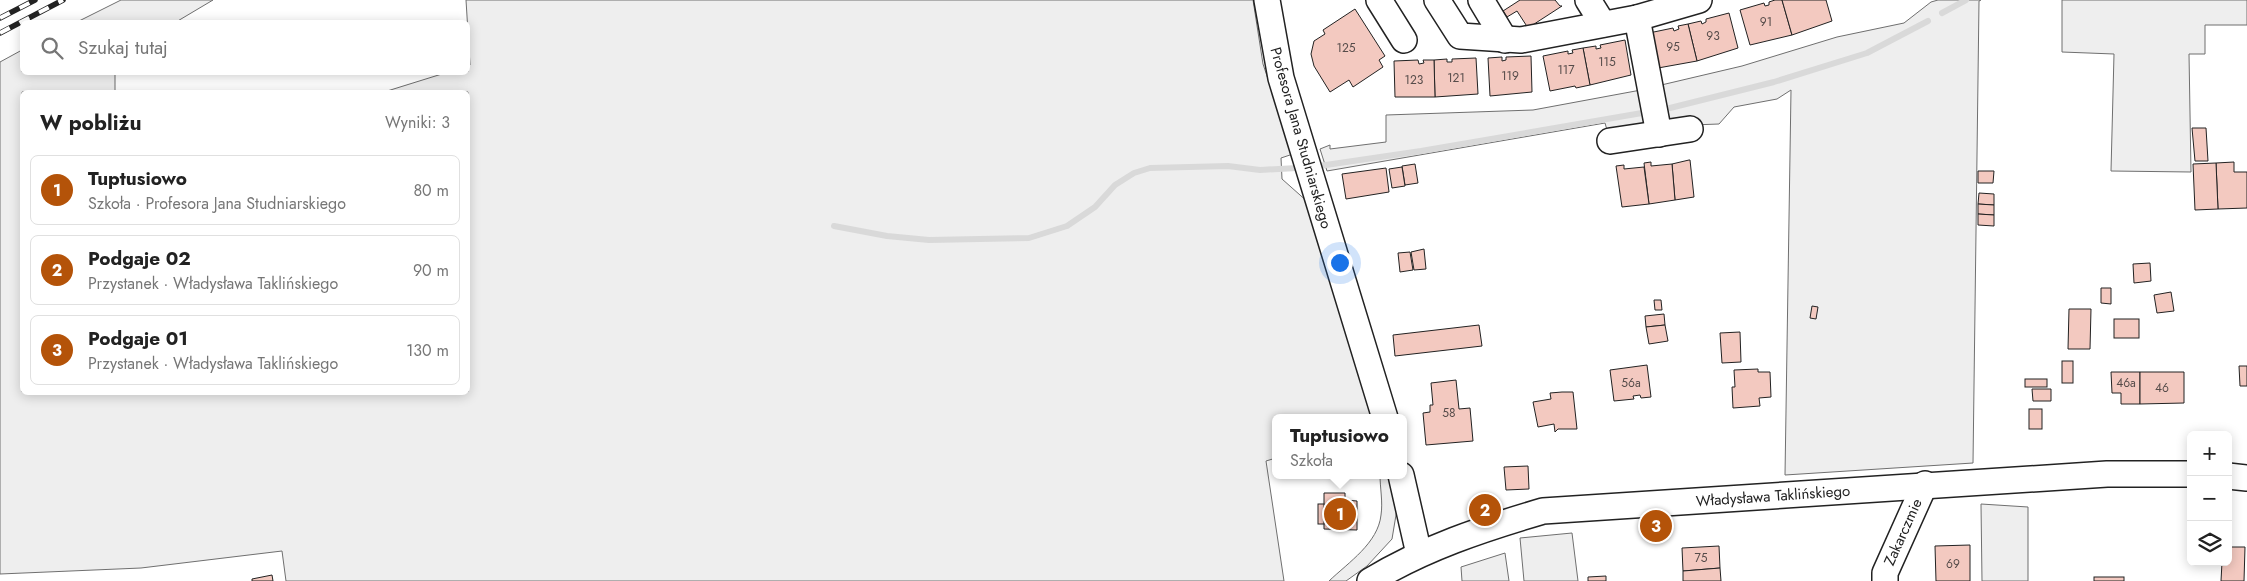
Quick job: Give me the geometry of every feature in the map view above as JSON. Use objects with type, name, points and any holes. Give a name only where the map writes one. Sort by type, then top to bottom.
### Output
[{"type":"street","points":[[1379,0],[1404,40]]},
{"type":"street","points":[[1437,0],[1460,36],[1504,40],[1521,40],[1636,18],[1699,0]]},
{"type":"street","points":[[1481,0],[1504,40]]},
{"type":"street","points":[[1588,0],[1603,24]]},
{"type":"street","name":"Profesora Jana Studniarskiego","points":[[1273,2],[1281,78],[1384,414]]},
{"type":"street","points":[[1636,18],[1659,134]]},
{"type":"street","points":[[1610,141],[1690,129]]},
{"type":"street","name":"Władysława Taklińskiego","points":[[1370,581],[1419,554],[1477,530],[1542,511],[1830,494],[1925,484],[2122,473],[2187,474]]},
{"type":"street","points":[[2232,476],[2247,478]]},
{"type":"street","points":[[1402,479],[1419,554]]},
{"type":"street","name":"Zakarczmie","points":[[1885,581],[1885,573],[1925,484]]},
{"type":"shaded area","points":[[121,0],[213,0],[179,20],[81,20]]},
{"type":"shaded area","points":[[466,0],[1253,0],[1263,64],[1293,154],[1281,158],[1282,179],[1309,203],[1373,414],[1272,414],[1272,459],[1266,461],[1284,581],[286,581],[282,551],[141,568],[0,574],[0,62],[20,51],[20,75],[115,75],[115,90],[20,90],[20,395],[470,395],[470,90],[390,90],[439,75],[470,75],[470,20],[467,20]]},
{"type":"shaded area","points":[[1938,0],[1981,0],[1979,1],[1973,463],[1785,475],[1791,90],[1777,99],[1734,107],[1719,124],[1664,126],[1657,86],[1742,66],[1837,37],[1904,23],[1931,2]]},
{"type":"shaded area","points":[[2062,0],[2247,0],[2247,25],[2205,25],[2205,54],[2189,54],[2191,172],[2111,171],[2114,54],[2062,52]]},
{"type":"shaded area","points":[[1641,90],[1650,129],[1609,137],[1605,123],[1327,171],[1320,149],[1330,145],[1330,149],[1386,142],[1386,115],[1533,110]]},
{"type":"shaded area","points":[[1380,479],[1390,479],[1397,509],[1392,539],[1367,566],[1346,581],[1329,581],[1369,543],[1379,525],[1382,500]]},
{"type":"shaded area","points":[[1981,504],[2028,507],[2028,581],[1982,581]]},
{"type":"shaded area","points":[[1572,533],[1578,581],[1524,581],[1520,538]]},
{"type":"shaded area","points":[[1505,553],[1509,581],[1462,581],[1461,567]]},
{"type":"building","points":[[1520,0],[1555,0],[1562,6],[1528,28],[1517,11],[1507,17],[1503,11]]},
{"type":"building","points":[[1782,0],[1792,35],[1750,45],[1740,10],[1764,3],[1765,6],[1769,5],[1769,2]]},
{"type":"building","points":[[1782,0],[1826,0],[1832,21],[1792,35]]},
{"type":"building","points":[[1355,9],[1385,56],[1379,60],[1383,67],[1353,87],[1349,80],[1330,92],[1314,66],[1311,54],[1314,41],[1325,34],[1323,30]]},
{"type":"building","points":[[1729,13],[1738,48],[1697,61],[1688,24],[1701,21],[1702,24],[1706,22],[1706,19]]},
{"type":"building","points":[[1688,24],[1697,61],[1658,68],[1649,33],[1673,28],[1674,31],[1679,29],[1678,26]]},
{"type":"building","points":[[1625,40],[1631,75],[1590,85],[1583,48],[1596,46],[1596,49],[1601,48],[1600,45]]},
{"type":"building","points":[[1583,48],[1590,85],[1550,91],[1543,56],[1568,51],[1568,54],[1573,53],[1572,50]]},
{"type":"building","points":[[1531,56],[1532,92],[1490,96],[1488,58],[1502,57],[1502,61],[1506,60],[1506,57]]},
{"type":"building","points":[[1476,58],[1478,94],[1435,97],[1434,60],[1447,59],[1447,62],[1452,62],[1452,59]]},
{"type":"building","points":[[1418,60],[1419,64],[1424,63],[1423,60],[1434,60],[1435,97],[1395,97],[1394,61]]},
{"type":"building","points":[[2192,128],[2206,128],[2208,161],[2195,161]]},
{"type":"building","points":[[1690,160],[1694,197],[1675,200],[1672,164]]},
{"type":"building","points":[[1651,162],[1651,166],[1672,164],[1675,200],[1649,204],[1644,163]]},
{"type":"building","points":[[2234,162],[2234,172],[2247,172],[2247,208],[2218,209],[2216,163]]},
{"type":"building","points":[[2216,163],[2218,209],[2195,210],[2193,164]]},
{"type":"building","points":[[1415,164],[1418,183],[1405,185],[1402,166]]},
{"type":"building","points":[[1624,165],[1624,169],[1644,167],[1649,204],[1622,207],[1616,166]]},
{"type":"building","points":[[1402,167],[1405,186],[1392,188],[1389,169]]},
{"type":"building","points":[[1386,168],[1389,192],[1346,199],[1342,174]]},
{"type":"building","points":[[1978,171],[1994,171],[1993,183],[1978,183]]},
{"type":"building","points":[[1979,193],[1994,194],[1994,205],[1978,204]]},
{"type":"building","points":[[1978,204],[1994,205],[1994,215],[1978,214]]},
{"type":"building","points":[[1978,214],[1994,215],[1994,226],[1978,225]]},
{"type":"building","points":[[1424,249],[1426,269],[1414,270],[1411,252]]},
{"type":"building","points":[[1410,252],[1413,270],[1400,272],[1398,253]]},
{"type":"building","points":[[2150,263],[2151,281],[2134,283],[2133,264]]},
{"type":"building","points":[[2101,288],[2111,288],[2111,304],[2101,303]]},
{"type":"building","points":[[2171,292],[2174,311],[2157,313],[2154,295]]},
{"type":"building","points":[[1654,300],[1661,300],[1662,310],[1655,310]]},
{"type":"building","points":[[1812,306],[1818,307],[1816,319],[1810,318]]},
{"type":"building","points":[[2069,309],[2091,309],[2090,349],[2068,349]]},
{"type":"building","points":[[1664,314],[1665,325],[1646,327],[1645,316]]},
{"type":"building","points":[[2114,319],[2139,319],[2139,338],[2114,338]]},
{"type":"building","points":[[1479,325],[1482,346],[1395,356],[1393,335]]},
{"type":"building","points":[[1665,325],[1668,341],[1649,344],[1646,327]]},
{"type":"building","points":[[1740,332],[1741,362],[1722,363],[1720,333]]},
{"type":"building","points":[[2062,361],[2073,361],[2073,383],[2062,383]]},
{"type":"building","points":[[1647,365],[1651,397],[1641,398],[1640,395],[1633,396],[1634,399],[1614,401],[1610,370]]},
{"type":"building","points":[[2239,366],[2247,366],[2247,386],[2240,386]]},
{"type":"building","points":[[1758,369],[1758,372],[1770,372],[1771,397],[1759,398],[1760,406],[1733,408],[1732,387],[1735,387],[1734,370]]},
{"type":"building","points":[[2111,372],[2140,372],[2140,404],[2121,404],[2121,393],[2112,393]]},
{"type":"building","points":[[2140,372],[2184,372],[2184,403],[2140,404]]},
{"type":"building","points":[[2025,379],[2047,379],[2047,387],[2025,387]]},
{"type":"building","points":[[1456,380],[1459,409],[1470,408],[1473,441],[1426,445],[1423,413],[1430,412],[1430,405],[1433,405],[1431,383]]},
{"type":"building","points":[[2032,389],[2051,389],[2051,401],[2033,401]]},
{"type":"building","points":[[1573,392],[1577,429],[1558,429],[1555,432],[1554,424],[1538,427],[1533,402],[1551,399],[1550,393]]},
{"type":"building","points":[[2029,409],[2042,409],[2042,429],[2029,429]]},
{"type":"building","points":[[1528,466],[1529,489],[1506,490],[1504,467]]},
{"type":"building","points":[[1324,493],[1345,493],[1345,500],[1357,501],[1357,530],[1324,529]]},
{"type":"building","points":[[1318,504],[1324,504],[1324,524],[1318,524]]},
{"type":"building","points":[[1970,545],[1970,581],[1936,581],[1935,546]]},
{"type":"building","points":[[1719,546],[1720,568],[1683,571],[1682,548]]},
{"type":"building","points":[[2232,547],[2245,547],[2244,581],[2221,581],[2222,566],[2232,566]]},
{"type":"building","points":[[1720,568],[1721,581],[1683,581],[1683,571]]},
{"type":"building","points":[[272,575],[273,581],[252,581],[252,579]]},
{"type":"building","points":[[1606,576],[1606,581],[1588,581],[1588,577]]},
{"type":"building","points":[[2094,577],[2124,577],[2124,581],[2094,581]]},
{"type":"waterway","points":[[1942,13],[1966,0]]},
{"type":"waterway","points":[[1666,109],[1774,82],[1867,53],[1928,21]]},
{"type":"waterway","points":[[1319,166],[1421,151],[1642,113]]},
{"type":"waterway","points":[[834,226],[887,236],[929,240],[1029,238],[1067,226],[1095,207],[1115,185],[1134,173],[1150,168],[1228,166],[1260,170],[1297,168]]},
{"type":"railway","points":[[0,18],[35,0]]},
{"type":"railway","points":[[25,20],[63,0]]},
{"type":"railway","points":[[0,33],[20,23]]},
{"type":"place","name":"Podgaje 02","points":[[1485,510]]},
{"type":"place","name":"Tuptusiowo","points":[[1340,514]]},
{"type":"place","name":"Podgaje 01","points":[[1656,526]]}]
